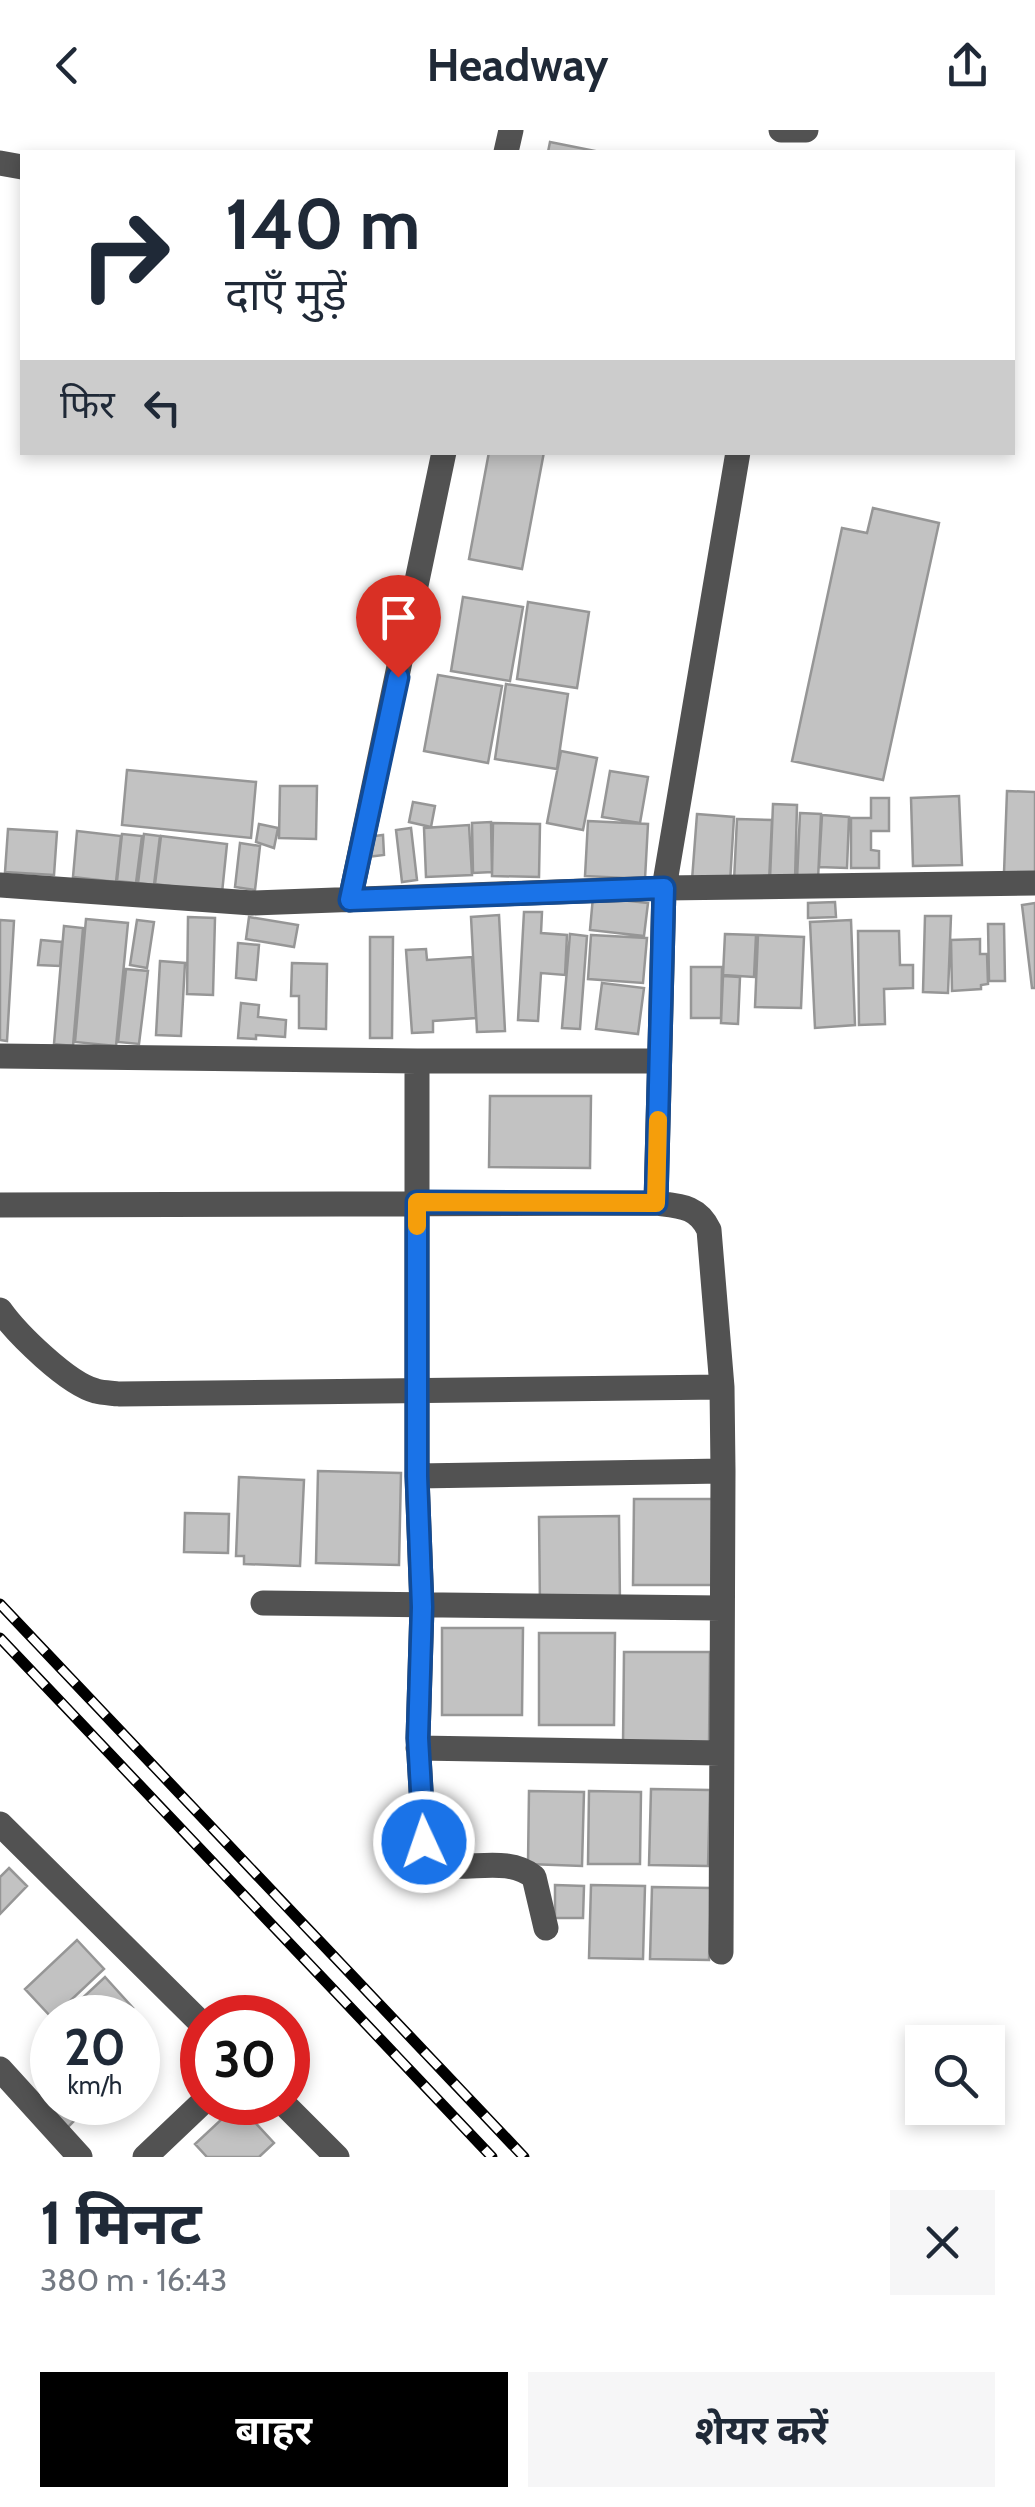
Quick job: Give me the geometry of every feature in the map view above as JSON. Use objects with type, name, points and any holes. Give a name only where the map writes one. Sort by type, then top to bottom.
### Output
[{"type":"street","points":[[782,130],[808,130]]},
{"type":"street","points":[[350,900],[443,455]]},
{"type":"street","points":[[656,1203],[664,888],[737,455]]},
{"type":"street","points":[[0,885],[252,903],[664,888],[1035,883]]},
{"type":"street","points":[[0,1056],[659,1062]]},
{"type":"street","points":[[417,1062],[416,1391],[422,1607],[418,1748],[424,1842],[428,1856],[437,1864],[510,1865],[525,1870],[534,1877],[546,1928]]},
{"type":"street","points":[[0,1204],[656,1203],[687,1206],[703,1217],[709,1230],[722,1387],[722,1952]]},
{"type":"street","points":[[0,1310],[73,1380],[94,1391],[119,1394],[722,1387]]},
{"type":"street","points":[[417,1476],[723,1471]]},
{"type":"street","points":[[263,1604],[721,1608]]},
{"type":"street","points":[[418,1748],[720,1752]]},
{"type":"street","points":[[0,1824],[180,2002]]},
{"type":"street","points":[[0,2069],[80,2157]]},
{"type":"street","points":[[144,2157],[180,2123]]},
{"type":"street","points":[[305,2125],[337,2157]]},
{"type":"building","points":[[550,142],[590,150],[548,150]]},
{"type":"building","points":[[488,455],[543,455],[522,569],[469,559]]},
{"type":"building","points":[[873,508],[939,523],[883,780],[792,761],[842,528],[867,533]]},
{"type":"building","points":[[463,597],[523,607],[510,681],[451,671]]},
{"type":"building","points":[[528,602],[589,612],[577,688],[517,679]]},
{"type":"building","points":[[438,675],[502,686],[488,763],[424,751]]},
{"type":"building","points":[[506,684],[568,694],[557,769],[495,759]]},
{"type":"building","points":[[561,751],[597,758],[583,830],[547,823]]},
{"type":"building","points":[[127,770],[256,782],[251,838],[122,825]]},
{"type":"building","points":[[610,771],[648,777],[640,823],[602,817]]},
{"type":"building","points":[[280,786],[317,786],[316,839],[279,838]]},
{"type":"building","points":[[1007,791],[1035,792],[1035,874],[1004,873]]},
{"type":"building","points":[[959,796],[962,865],[913,866],[911,798]]},
{"type":"building","points":[[871,798],[889,798],[889,831],[871,831],[871,850],[879,851],[879,868],[851,868],[851,818],[871,818]]},
{"type":"building","points":[[413,802],[435,806],[431,827],[409,822]]},
{"type":"building","points":[[773,804],[797,805],[795,880],[770,879]]},
{"type":"building","points":[[800,813],[821,814],[818,880],[797,879]]},
{"type":"building","points":[[697,814],[734,817],[730,883],[692,880]]},
{"type":"building","points":[[822,815],[849,817],[847,868],[819,867]]},
{"type":"building","points":[[737,819],[772,820],[769,882],[734,881]]},
{"type":"building","points":[[588,821],[648,824],[645,879],[585,876]]},
{"type":"building","points":[[491,822],[492,872],[473,873],[472,823]]},
{"type":"building","points":[[493,823],[540,824],[539,877],[492,876]]},
{"type":"building","points":[[259,824],[278,828],[274,848],[256,842]]},
{"type":"building","points":[[469,825],[472,875],[426,877],[424,828]]},
{"type":"building","points":[[411,828],[417,880],[402,882],[396,830]]},
{"type":"building","points":[[8,829],[57,832],[54,875],[5,872]]},
{"type":"building","points":[[77,831],[121,836],[116,882],[73,877]]},
{"type":"building","points":[[122,834],[142,836],[136,883],[117,881]]},
{"type":"building","points":[[144,834],[160,836],[154,885],[138,883]]},
{"type":"building","points":[[383,835],[384,855],[367,857],[366,837]]},
{"type":"building","points":[[161,836],[227,844],[222,893],[155,884]]},
{"type":"building","points":[[240,843],[260,846],[255,890],[235,887]]},
{"type":"building","points":[[593,897],[648,903],[644,936],[590,930]]},
{"type":"building","points":[[835,902],[836,917],[808,918],[808,903]]},
{"type":"building","points":[[1035,903],[1035,988],[1032,988],[1022,905]]},
{"type":"building","points":[[524,912],[542,912],[541,933],[567,935],[565,975],[541,973],[538,1021],[518,1020]]},
{"type":"building","points":[[499,915],[505,1031],[477,1032],[471,917]]},
{"type":"building","points":[[925,916],[951,916],[948,993],[923,992]]},
{"type":"building","points":[[188,917],[215,918],[213,995],[187,994]]},
{"type":"building","points":[[249,917],[298,925],[294,947],[246,939]]},
{"type":"building","points":[[86,919],[128,923],[116,1046],[75,1042]]},
{"type":"building","points":[[0,920],[14,921],[7,1041],[0,1040]]},
{"type":"building","points":[[137,920],[154,922],[147,968],[130,965]]},
{"type":"building","points":[[851,920],[855,1025],[815,1028],[810,922]]},
{"type":"building","points":[[988,924],[1004,924],[1005,981],[989,981]]},
{"type":"building","points":[[64,926],[83,928],[73,1046],[54,1044]]},
{"type":"building","points":[[858,931],[899,931],[900,965],[913,965],[913,988],[884,989],[885,1024],[859,1025]]},
{"type":"building","points":[[570,934],[587,936],[580,1029],[562,1028]]},
{"type":"building","points":[[725,934],[756,935],[754,977],[723,975]]},
{"type":"building","points":[[591,935],[647,938],[643,983],[588,979]]},
{"type":"building","points":[[758,935],[804,937],[801,1008],[755,1007]]},
{"type":"building","points":[[370,937],[393,937],[392,1038],[370,1038]]},
{"type":"building","points":[[980,939],[980,954],[987,954],[988,984],[981,985],[981,989],[952,991],[951,940]]},
{"type":"building","points":[[41,940],[62,942],[60,966],[38,965]]},
{"type":"building","points":[[238,943],[259,945],[256,980],[236,978]]},
{"type":"building","points":[[426,949],[427,960],[472,957],[476,1018],[433,1021],[433,1032],[412,1033],[406,950]]},
{"type":"building","points":[[160,961],[185,963],[181,1036],[156,1035]]},
{"type":"building","points":[[292,963],[327,964],[326,1029],[299,1028],[299,996],[291,996]]},
{"type":"building","points":[[691,967],[722,967],[721,1018],[691,1018]]},
{"type":"building","points":[[126,969],[148,971],[139,1044],[118,1042]]},
{"type":"building","points":[[723,976],[740,977],[738,1024],[721,1023]]},
{"type":"building","points":[[602,983],[644,988],[638,1034],[596,1029]]},
{"type":"building","points":[[241,1003],[259,1005],[258,1017],[286,1020],[285,1037],[238,1038]]},
{"type":"building","points":[[490,1096],[591,1096],[590,1168],[489,1167]]},
{"type":"building","points":[[318,1471],[401,1473],[399,1565],[316,1563]]},
{"type":"building","points":[[239,1477],[304,1480],[300,1566],[244,1564],[244,1556],[236,1556]]},
{"type":"building","points":[[634,1499],[714,1499],[713,1585],[633,1585]]},
{"type":"building","points":[[185,1513],[229,1514],[228,1553],[184,1552]]},
{"type":"building","points":[[619,1516],[620,1605],[540,1606],[539,1517]]},
{"type":"building","points":[[442,1628],[523,1628],[522,1715],[442,1715]]},
{"type":"building","points":[[539,1633],[615,1633],[614,1725],[539,1725]]},
{"type":"building","points":[[624,1652],[710,1652],[709,1745],[623,1745]]},
{"type":"building","points":[[651,1789],[710,1790],[708,1866],[649,1865]]},
{"type":"building","points":[[529,1791],[584,1792],[582,1866],[528,1864]]},
{"type":"building","points":[[589,1791],[641,1792],[640,1864],[588,1864]]},
{"type":"building","points":[[9,1868],[27,1886],[0,1914],[0,1877]]},
{"type":"building","points":[[555,1885],[584,1886],[583,1918],[555,1918]]},
{"type":"building","points":[[591,1885],[645,1886],[643,1959],[589,1958]]},
{"type":"building","points":[[652,1887],[711,1888],[709,1960],[650,1959]]},
{"type":"building","points":[[77,1940],[104,1969],[76,1995],[31,1995],[25,1989]]},
{"type":"building","points":[[105,1977],[121,1995],[86,1995]]},
{"type":"building","points":[[52,2125],[70,2125],[61,2134]]},
{"type":"building","points":[[215,2125],[257,2125],[274,2143],[259,2157],[207,2157],[195,2144]]},
{"type":"railway","points":[[0,1604],[524,2157]]},
{"type":"railway","points":[[0,1638],[492,2157]]},
{"type":"slow traffic","points":[[417,1226],[417,1202],[656,1203],[658,1120]]},
{"type":"route","points":[[398,677],[350,900],[664,888],[656,1203],[417,1202],[417,1476],[422,1607],[418,1738],[424,1842]]}]
